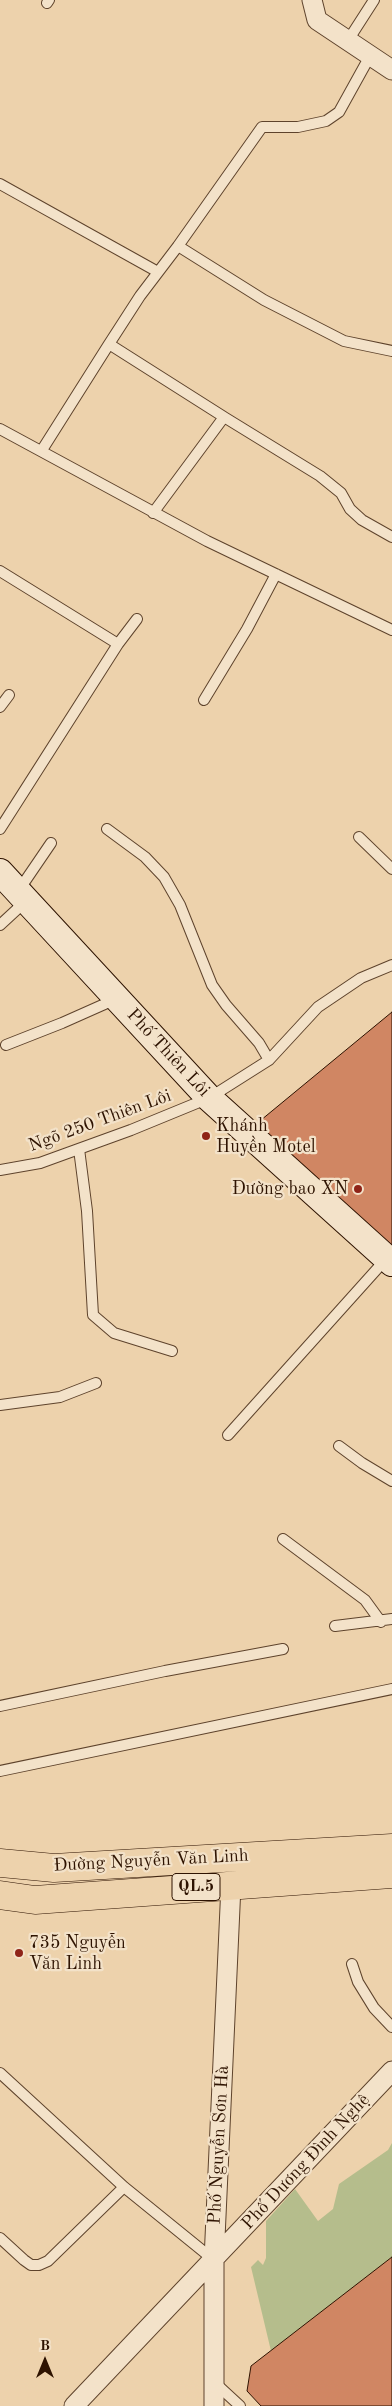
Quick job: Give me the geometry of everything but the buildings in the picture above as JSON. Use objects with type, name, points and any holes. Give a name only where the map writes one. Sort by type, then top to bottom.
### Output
[{"type":"highway","name":"Đường Nguyễn Văn Linh","points":[[0,1863],[54,1868],[392,1848]]},
{"type":"highway","name":"Đường Nguyễn Văn Linh","points":[[0,1895],[35,1900],[231,1884],[392,1874]]},
{"type":"main road","name":"Phố Thiên Lôi","points":[[0,872],[209,1098],[389,1260]]},
{"type":"street","points":[[312,0],[317,20],[347,42],[392,70]]},
{"type":"street","name":"Phố Nguyễn Sơn Hà","points":[[214,2406],[214,2260],[231,1884]]},
{"type":"street","name":"Phố Dương Đình Nghệ","points":[[74,2406],[392,2071]]},
{"type":"lane","points":[[347,42],[374,0]]},
{"type":"lane","points":[[42,450],[140,296],[178,246],[262,127],[298,128],[326,121],[339,112],[370,56]]},
{"type":"lane","points":[[0,184],[158,272]]},
{"type":"lane","points":[[178,246],[264,300],[344,341],[392,351]]},
{"type":"lane","points":[[110,344],[320,476],[341,493],[350,509],[362,520],[392,537]]},
{"type":"lane","points":[[153,513],[224,417]]},
{"type":"lane","points":[[0,429],[42,450],[153,513],[392,630]]},
{"type":"lane","points":[[0,571],[118,644]]},
{"type":"lane","points":[[204,700],[247,629],[276,574]]},
{"type":"lane","points":[[0,829],[118,644],[137,619]]},
{"type":"lane","points":[[0,707],[8,695]]},
{"type":"lane","points":[[107,829],[145,857],[164,877],[184,914],[212,984],[226,1005],[259,1043],[269,1060]]},
{"type":"lane","points":[[359,837],[392,869]]},
{"type":"lane","points":[[0,925],[22,896],[51,843]]},
{"type":"lane","name":"Ngõ 250 Thiên Lôi","points":[[0,1170],[40,1163],[209,1098],[269,1060],[318,1007],[361,978],[392,964]]},
{"type":"lane","points":[[6,1045],[62,1023],[117,998]]},
{"type":"lane","points":[[79,1149],[87,1211],[93,1315],[114,1333],[172,1351]]},
{"type":"lane","points":[[228,1435],[389,1260]]},
{"type":"lane","points":[[0,1405],[60,1397],[96,1383]]},
{"type":"lane","points":[[339,1446],[362,1464],[392,1481]]},
{"type":"lane","points":[[283,1539],[365,1600],[381,1622]]},
{"type":"lane","points":[[335,1626],[381,1622],[392,1619]]},
{"type":"lane","points":[[0,1706],[165,1670],[283,1649]]},
{"type":"lane","points":[[0,1771],[392,1689]]},
{"type":"lane","points":[[352,1964],[362,1989],[374,2008],[392,2027]]},
{"type":"lane","points":[[0,2073],[124,2187],[214,2260]]},
{"type":"lane","points":[[0,2238],[31,2265],[39,2265],[48,2261],[124,2187]]},
{"type":"lane","points":[[213,2381],[240,2406]]},
{"type":"green space","points":[[392,2143],[392,2257],[271,2351],[251,2267],[258,2260],[263,2265],[266,2258],[266,2221],[295,2189],[318,2221],[333,2209],[339,2184],[388,2150]]},
{"type":"place","name":"Khánh Huyền Motel","points":[[206,1136]]},
{"type":"place","name":"Đường bao XN","points":[[358,1189]]},
{"type":"place","name":"735 Nguyễn Văn Linh","points":[[19,1953]]}]
